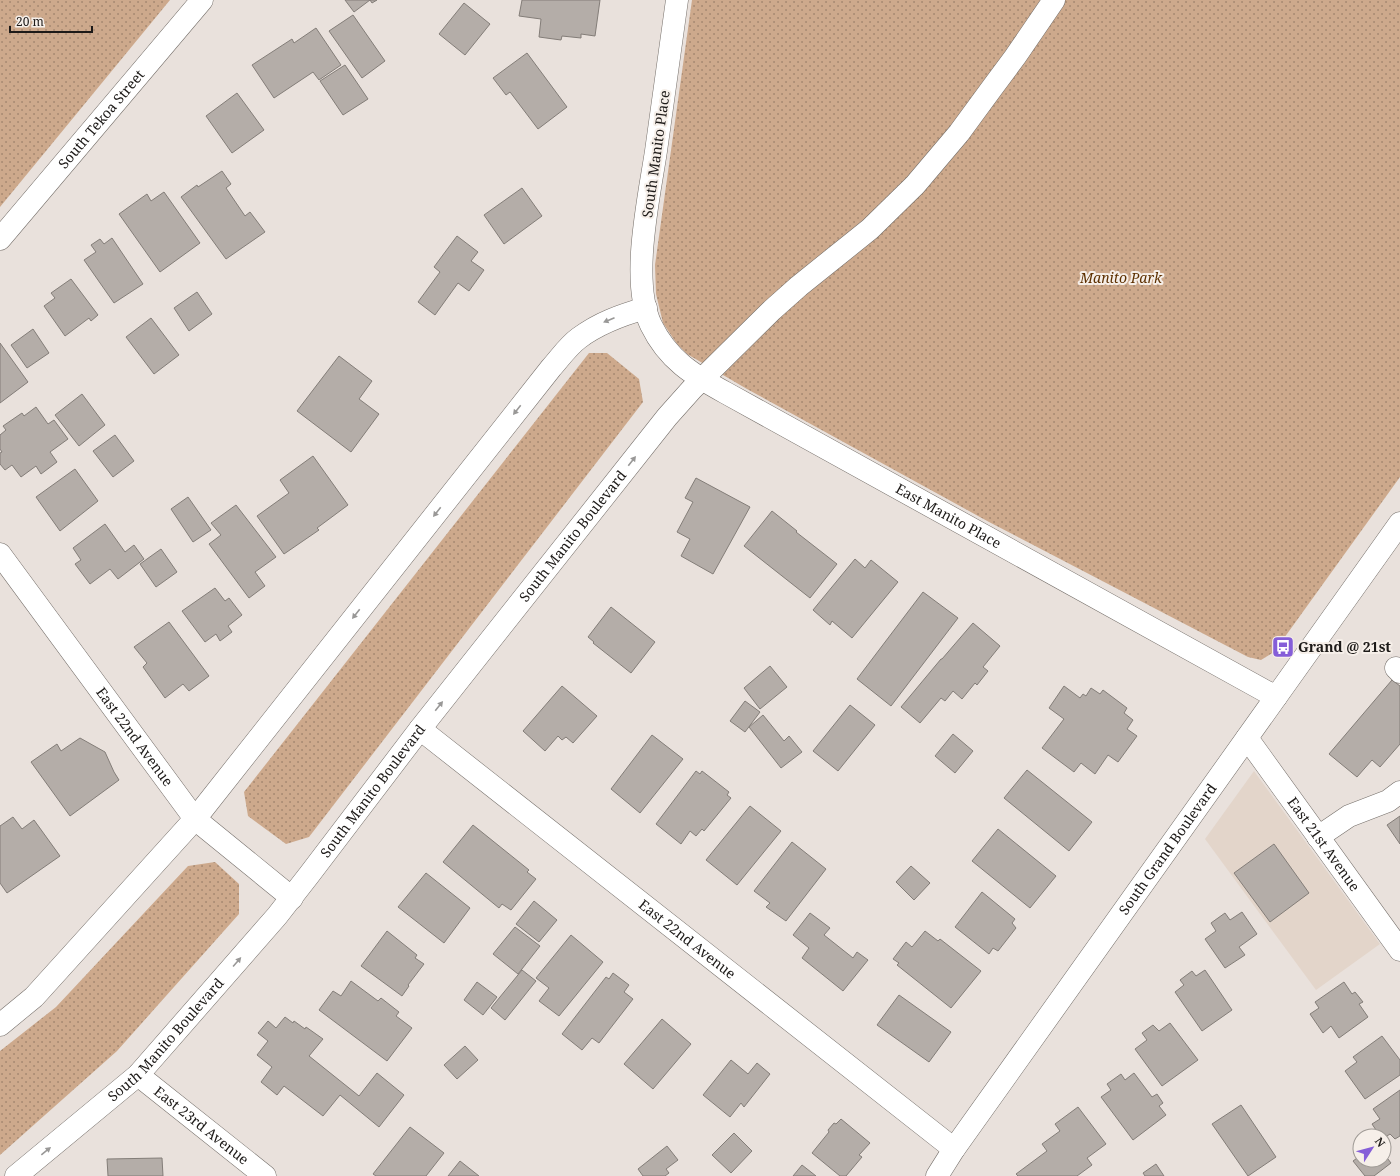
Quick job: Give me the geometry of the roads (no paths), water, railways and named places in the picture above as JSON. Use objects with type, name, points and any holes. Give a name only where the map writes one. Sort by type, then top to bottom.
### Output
[{"type":"street","name":"South Tekoa Street","points":[[0,239],[202,0]]},
{"type":"street","name":"South Manito Place","points":[[646,308],[643,292],[643,252],[677,0]]},
{"type":"street","name":"South Manito Boulevard","points":[[16,1176],[138,1075],[292,898],[420,729],[666,417],[781,302],[870,229],[915,185],[959,133],[1015,57],[1054,0]]},
{"type":"street","name":"East Manito Place","points":[[646,308],[651,324],[668,352],[679,363],[702,380],[1276,697]]},
{"type":"street","points":[[0,1024],[34,997],[195,818],[555,363],[578,339],[600,324],[646,308]]},
{"type":"street","name":"South Grand Boulevard","points":[[937,1176],[954,1149],[1400,523]]},
{"type":"street","name":"East 22nd Avenue","points":[[0,554],[195,818],[292,898]]},
{"type":"street","name":"East 22nd Avenue","points":[[420,729],[954,1149]]},
{"type":"street","name":"East 21st Avenue","points":[[1247,738],[1400,950]]},
{"type":"street","points":[[1318,837],[1348,816],[1388,801],[1400,792]]},
{"type":"street","name":"East 23rd Avenue","points":[[138,1075],[265,1176]]},
{"type":"place","name":"Grand @ 21st","points":[[1283,647]]},
{"type":"park label","name":"Manito Park","points":[[1121,278]]}]
